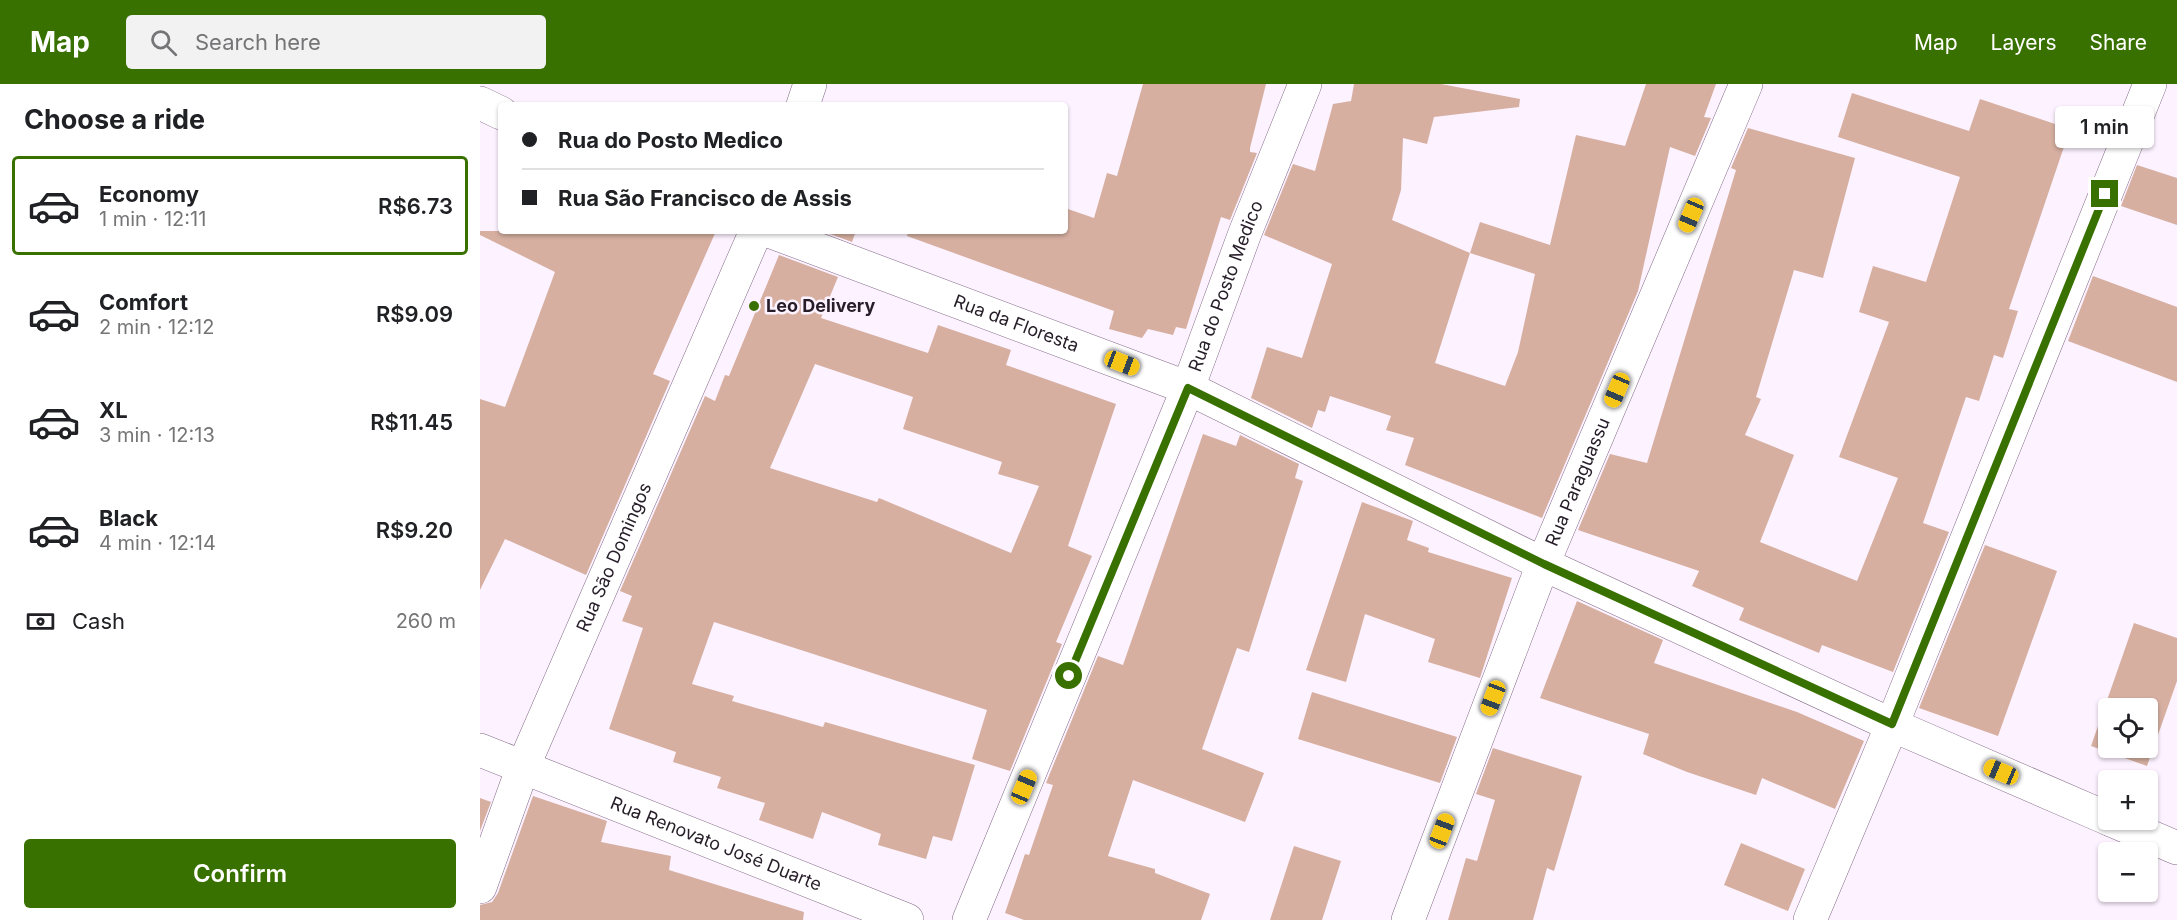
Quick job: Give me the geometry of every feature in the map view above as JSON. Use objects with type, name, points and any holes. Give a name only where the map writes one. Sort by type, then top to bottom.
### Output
[{"type":"street","points":[[804,102],[810,84]]},
{"type":"street","name":"Rua do Posto Medico","points":[[969,920],[1188,388],[1245,233],[1305,84]]},
{"type":"street","name":"Rua Paraguassu","points":[[1408,920],[1544,564],[1746,84]]},
{"type":"street","points":[[1810,920],[1892,724],[2150,84]]},
{"type":"street","points":[[480,103],[498,112]]},
{"type":"street","name":"Rua São Domingos","points":[[480,887],[523,767],[755,234]]},
{"type":"street","name":"Rua da Floresta","points":[[777,234],[1188,388],[1544,564],[1892,724],[2098,814]]},
{"type":"street","name":"Rua Renovato José Duarte","points":[[480,750],[908,920]]},
{"type":"street","name":"Rua da Floresta","points":[[2135,830],[2177,848]]},
{"type":"building","points":[[1143,84],[1266,84],[1250,148],[1250,152],[1257,153],[1230,220],[1221,217],[1186,329],[1176,327],[1173,335],[1148,329],[1142,338],[1109,329],[1114,311],[907,236],[907,234],[1068,234],[1068,209],[1094,218],[1107,173],[1117,176]]},
{"type":"building","points":[[1354,84],[1441,84],[1520,99],[1519,107],[1434,117],[1427,144],[1403,138],[1401,190],[1392,220],[1470,253],[1480,222],[1550,245],[1576,135],[1625,146],[1646,84],[1716,84],[1704,117],[1711,118],[1695,156],[1670,147],[1638,291],[1542,518],[1405,465],[1414,438],[1386,430],[1391,416],[1330,396],[1325,412],[1318,410],[1312,428],[1251,398],[1267,347],[1302,358],[1332,264],[1264,235],[1293,164],[1315,171],[1333,104],[1351,101]],"holes":[[[1470,253],[1535,274],[1518,352],[1505,386],[1435,363]]]},
{"type":"building","points":[[1852,93],[1969,131],[1980,99],[2070,129],[2009,309],[2018,311],[2003,358],[1994,355],[1979,401],[1966,397],[1923,523],[1949,532],[1893,672],[1822,645],[1819,653],[1739,620],[1744,608],[1692,586],[1699,571],[1578,530],[1610,454],[1647,463],[1736,170],[1731,168],[1748,128],[1855,158],[1823,278],[1794,270],[1756,397],[1761,399],[1745,435],[1794,455],[1760,542],[1857,581],[1898,478],[1839,457],[1889,322],[1859,312],[1873,266],[1926,282],[1960,177],[1838,137]]},
{"type":"building","points":[[2137,165],[2177,178],[2177,225],[2121,206]]},
{"type":"building","points":[[480,231],[498,231],[498,234],[715,234],[653,374],[670,381],[586,575],[505,539],[480,590],[480,399],[505,407],[555,272],[480,235]]},
{"type":"building","points":[[830,234],[855,234],[852,242]]},
{"type":"building","points":[[779,255],[838,277],[821,318],[928,353],[938,325],[1011,350],[1006,365],[1116,404],[1068,546],[1092,556],[1056,642],[1062,644],[1010,771],[972,759],[987,710],[714,622],[692,684],[734,696],[732,701],[823,727],[825,722],[975,765],[952,841],[933,836],[926,859],[878,845],[881,834],[822,812],[813,839],[759,820],[765,803],[717,788],[721,777],[673,762],[676,752],[609,729],[643,628],[622,621],[632,596],[620,591],[705,396],[715,401],[725,375],[729,376]],"holes":[[[815,364],[913,397],[903,429],[1002,462],[998,474],[1039,486],[1011,553],[879,498],[877,502],[770,468]]]},
{"type":"building","points":[[2093,276],[2177,307],[2177,382],[2068,341]]},
{"type":"building","points":[[1203,434],[1236,446],[1240,435],[1299,464],[1295,478],[1303,481],[1249,652],[1237,648],[1202,749],[1264,773],[1245,822],[1133,780],[1108,856],[1155,869],[1155,873],[1210,894],[1201,920],[1024,920],[1005,913],[1025,854],[1029,855],[1053,785],[1046,783],[1098,656],[1123,665]]},
{"type":"building","points":[[1362,502],[1413,521],[1407,540],[1429,548],[1428,552],[1512,578],[1480,678],[1428,662],[1435,639],[1365,614],[1346,682],[1306,670]]},
{"type":"building","points":[[1985,545],[2057,571],[1998,736],[1919,708]]},
{"type":"building","points":[[1577,601],[1663,640],[1654,663],[1797,712],[1864,741],[1835,809],[1762,778],[1756,795],[1687,772],[1643,754],[1649,734],[1540,698]]},
{"type":"building","points":[[2134,623],[2177,638],[2177,681],[2158,735],[2158,698],[2108,698]]},
{"type":"building","points":[[1312,692],[1457,737],[1440,783],[1298,739]]},
{"type":"building","points":[[2098,726],[2098,748],[2091,746]]},
{"type":"building","points":[[1493,748],[1582,776],[1554,871],[1547,868],[1533,920],[1448,920],[1466,858],[1477,861],[1495,800],[1476,794]]},
{"type":"building","points":[[2125,758],[2150,758],[2147,766]]},
{"type":"building","points":[[533,796],[607,821],[601,842],[671,856],[669,870],[804,912],[803,920],[480,920],[480,905],[492,902],[498,893]]},
{"type":"building","points":[[480,798],[491,802],[480,831]]},
{"type":"building","points":[[1741,843],[1805,869],[1788,911],[1724,885]]},
{"type":"building","points":[[1294,846],[1341,861],[1322,920],[1270,920]]},
{"type":"place","name":"Leo Delivery","points":[[754,306]]},
{"type":"route","points":[[1069,676],[1188,388],[1544,564],[1892,724],[2105,194]]}]
